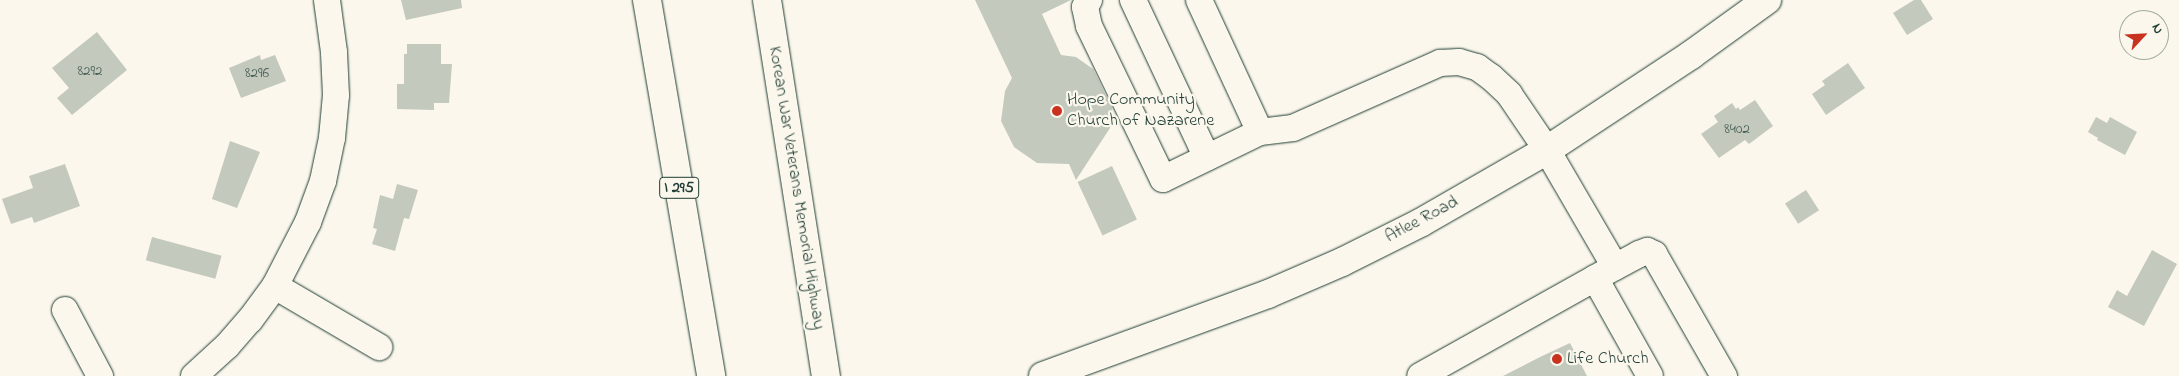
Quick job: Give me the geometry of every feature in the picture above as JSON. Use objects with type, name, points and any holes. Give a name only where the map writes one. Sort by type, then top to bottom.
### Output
[{"type":"main road","name":"I 295","points":[[647,0],[711,376]]},
{"type":"main road","name":"Korean War Veterans Memorial Highway","points":[[767,0],[826,376]]},
{"type":"main road","name":"Atlee Road","points":[[1043,376],[1268,294],[1342,262],[1422,222],[1547,150],[1691,55],[1767,0]]},
{"type":"street","points":[[194,376],[227,346],[250,320],[275,286],[308,222],[322,181],[332,138],[336,95],[334,52],[327,0]]},
{"type":"street","points":[[1088,0],[1085,7],[1089,26],[1163,179],[1260,132],[1293,128],[1440,62],[1459,62],[1477,67],[1503,88],[1547,150],[1605,272],[1650,376]]},
{"type":"street","points":[[1133,0],[1207,158]]},
{"type":"street","points":[[1199,0],[1260,132]]},
{"type":"street","points":[[1420,376],[1605,272],[1647,251],[1654,254],[1724,376]]},
{"type":"street","points":[[275,286],[379,347]]},
{"type":"street","points":[[65,310],[100,376]]},
{"type":"building","points":[[401,0],[461,0],[462,8],[406,20]]},
{"type":"building","name":"Hope Community Church of Nazarene","points":[[975,0],[1071,0],[1042,14],[1061,55],[1076,57],[1093,69],[1112,108],[1110,128],[1076,180],[1069,164],[1037,163],[1014,147],[1001,121],[1005,91],[1012,78]]},
{"type":"building","points":[[1914,0],[1921,0],[1933,19],[1907,35],[1893,13]]},
{"type":"building","points":[[97,32],[127,70],[72,115],[57,98],[69,88],[52,68]]},
{"type":"building","points":[[407,44],[441,44],[441,64],[452,64],[449,103],[434,103],[434,110],[397,109],[397,84],[404,84],[404,54],[407,54]]},
{"type":"building","points":[[260,55],[261,60],[275,55],[286,81],[241,98],[229,68]]},
{"type":"building","points":[[1848,63],[1865,88],[1826,115],[1812,94],[1825,85],[1822,81]]},
{"type":"building","points":[[1755,100],[1773,126],[1749,144],[1745,140],[1719,158],[1701,134],[1718,122],[1714,116],[1732,103],[1736,109],[1738,107],[1740,110]]},
{"type":"building","points":[[2096,117],[2107,123],[2110,117],[2137,132],[2125,155],[2097,140],[2098,138],[2088,132]]},
{"type":"building","points":[[230,141],[260,152],[237,208],[212,199]]},
{"type":"building","points":[[65,164],[80,206],[34,223],[32,217],[11,224],[2,199],[33,188],[29,176]]},
{"type":"building","points":[[1112,166],[1137,219],[1102,236],[1078,182]]},
{"type":"building","points":[[397,184],[418,190],[409,219],[404,218],[395,251],[372,244],[377,229],[373,228],[380,195],[393,199]]},
{"type":"building","points":[[1806,190],[1819,210],[1798,224],[1785,204]]},
{"type":"building","points":[[152,237],[222,256],[215,279],[146,260]]},
{"type":"building","points":[[2152,250],[2177,264],[2144,326],[2108,307],[2117,290],[2127,296]]},
{"type":"building","name":"Life Church","points":[[1570,343],[1587,376],[1503,376],[1540,357]]},
{"type":"place","name":"Hope Community Church of Nazarene","points":[[1057,111]]},
{"type":"place","name":"Life Church","points":[[1557,359]]}]
